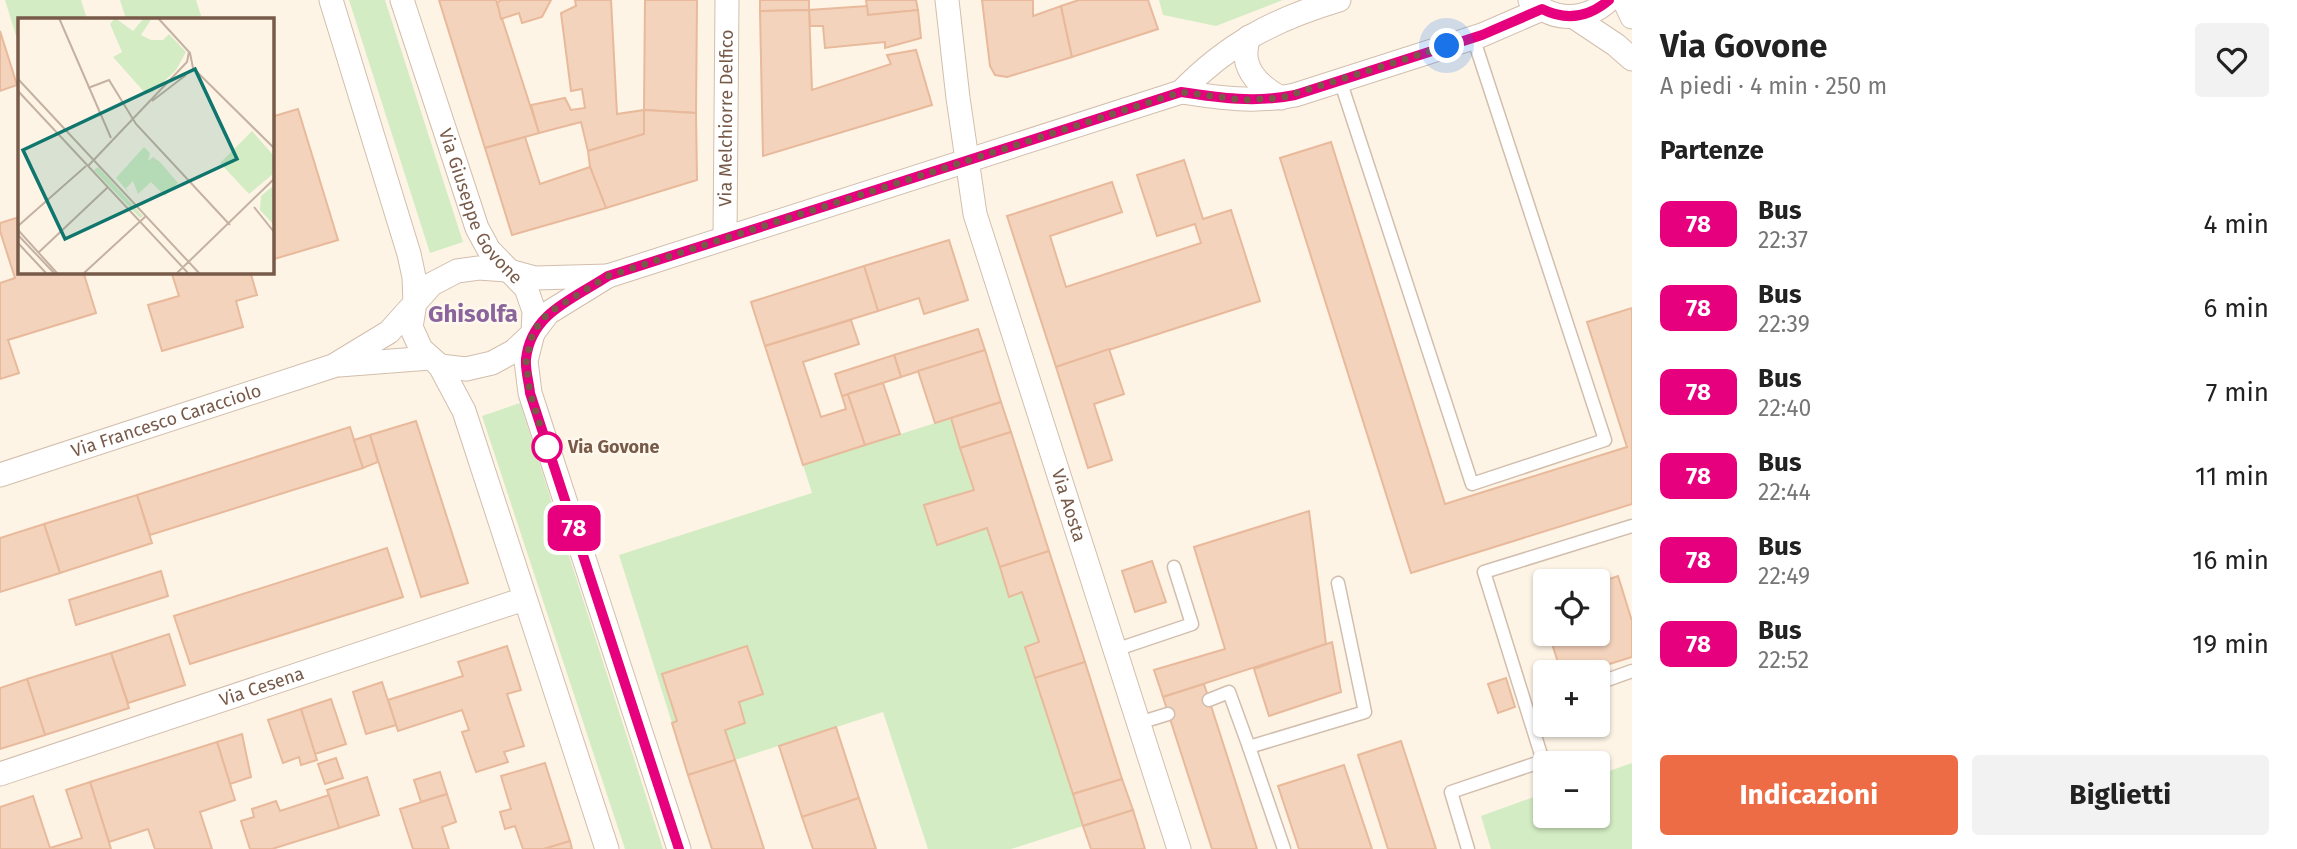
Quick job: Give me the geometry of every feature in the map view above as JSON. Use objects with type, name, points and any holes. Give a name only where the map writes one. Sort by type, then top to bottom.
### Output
[{"type":"street","points":[[331,0],[410,254],[415,303],[411,327],[421,349],[435,362],[464,411],[607,849]]},
{"type":"street","name":"Via Giuseppe Govone","points":[[402,0],[477,228],[489,250],[526,288],[534,311],[533,332],[526,360],[530,393],[679,849]]},
{"type":"street","name":"Via Melchiorre Delfico","points":[[726,237],[727,0]]},
{"type":"street","name":"Via Aosta","points":[[947,0],[975,214],[1179,849]]},
{"type":"street","points":[[1181,92],[1223,53],[1248,37],[1272,24],[1339,0]]},
{"type":"street","points":[[435,362],[466,369],[492,363],[514,351],[548,313],[608,276],[1181,92],[1243,100],[1281,98],[1473,37],[1536,5],[1560,16],[1574,17],[1594,11],[1609,0]]},
{"type":"street","points":[[1624,0],[1632,17]]},
{"type":"street","points":[[1574,17],[1632,59]]},
{"type":"street","points":[[1248,37],[1246,58],[1250,72],[1260,85],[1281,98]]},
{"type":"street","points":[[415,303],[432,284],[457,271],[480,268],[506,270],[535,278],[608,276]]},
{"type":"street","name":"Via Francesco Caracciolo","points":[[0,475],[332,366],[389,332],[415,303]]},
{"type":"street","name":"Via Francesco Caracciolo","points":[[332,366],[435,362]]},
{"type":"street","name":"Via Cesena","points":[[0,774],[524,599]]},
{"type":"lane","points":[[1340,80],[1472,484],[1605,440],[1473,37]]},
{"type":"lane","points":[[1468,849],[1451,792],[1544,761],[1484,572],[1632,526]]},
{"type":"lane","points":[[1115,650],[1192,624],[1174,567]]},
{"type":"lane","points":[[1249,747],[1365,712],[1338,583]]},
{"type":"lane","points":[[1610,679],[1632,671]]},
{"type":"lane","points":[[1209,700],[1229,692],[1283,849]]},
{"type":"lane","points":[[1139,723],[1168,713]]},
{"type":"green space","points":[[5,0],[81,0],[87,18],[18,18],[18,42]]},
{"type":"green space","points":[[120,0],[196,0],[202,18],[126,18]]},
{"type":"green space","points":[[349,0],[385,0],[463,242],[430,253]]},
{"type":"green space","points":[[1159,0],[1283,0],[1216,26],[1163,15]]},
{"type":"green space","points":[[520,403],[663,849],[625,849],[482,416]]},
{"type":"green space","points":[[951,418],[974,490],[925,506],[937,544],[987,528],[1009,596],[1022,592],[1039,642],[1025,647],[1083,826],[1011,849],[928,849],[883,712],[735,760],[725,730],[745,723],[739,702],[763,694],[747,647],[662,674],[677,721],[672,723],[619,555],[812,493],[803,465]]},
{"type":"green space","points":[[1632,763],[1632,849],[1491,849],[1481,816],[1533,797],[1533,828],[1610,828],[1610,771]]},
{"type":"building","points":[[439,0],[496,0],[539,133],[485,148]]},
{"type":"building","points":[[551,0],[542,17],[522,23],[519,13],[501,19],[497,2]]},
{"type":"building","points":[[575,0],[611,0],[617,114],[644,110],[644,134],[588,151],[581,122],[539,133],[531,105],[565,98],[571,110],[585,108],[582,89],[571,91],[561,13],[576,6]]},
{"type":"building","points":[[645,0],[697,0],[696,113],[644,110]]},
{"type":"building","points":[[760,0],[809,0],[809,10],[760,11]]},
{"type":"building","points":[[866,0],[916,0],[918,10],[868,15]]},
{"type":"building","points":[[982,0],[1033,0],[1033,16],[1061,6],[1072,57],[1007,77],[995,75],[990,66]]},
{"type":"building","points":[[1079,0],[1148,0],[1158,29],[1072,57],[1061,6]]},
{"type":"building","points":[[867,6],[868,15],[918,10],[921,38],[885,48],[885,42],[825,48],[823,26],[810,26],[809,10]]},
{"type":"building","points":[[809,10],[812,90],[891,64],[887,55],[916,50],[932,105],[763,156],[760,11]]},
{"type":"building","points":[[0,31],[17,85],[0,91]]},
{"type":"building","points":[[298,109],[338,240],[273,259],[273,116]]},
{"type":"building","points":[[644,110],[696,113],[697,180],[606,208],[590,167],[588,151],[644,134]]},
{"type":"building","points":[[525,137],[540,184],[590,167],[606,208],[512,235],[485,148]]},
{"type":"building","points":[[1331,142],[1445,504],[1627,447],[1587,322],[1632,308],[1632,504],[1411,573],[1280,158]]},
{"type":"building","points":[[1184,160],[1203,219],[1231,210],[1260,301],[1056,367],[1007,216],[1112,182],[1122,212],[1050,236],[1066,287],[1201,243],[1195,224],[1157,236],[1137,175]]},
{"type":"building","points":[[18,217],[18,273],[84,273],[96,313],[8,340],[19,373],[0,379],[0,283],[15,278],[0,231],[0,223]]},
{"type":"building","points":[[949,240],[968,300],[924,314],[919,298],[878,311],[864,266]]},
{"type":"building","points":[[864,266],[878,311],[765,346],[751,302]]},
{"type":"building","points":[[172,273],[251,273],[257,295],[236,301],[243,327],[162,351],[148,305],[179,296]]},
{"type":"building","points":[[851,320],[859,344],[803,362],[821,417],[846,409],[842,396],[848,394],[865,445],[803,465],[765,346]]},
{"type":"building","points":[[978,329],[985,350],[901,377],[894,355]]},
{"type":"building","points":[[1109,349],[1124,394],[1094,404],[1112,460],[1088,468],[1056,367]]},
{"type":"building","points":[[985,350],[1001,402],[935,423],[918,371]]},
{"type":"building","points":[[894,355],[901,377],[842,396],[835,374]]},
{"type":"building","points":[[883,383],[900,434],[865,445],[848,394]]},
{"type":"building","points":[[1001,402],[1011,432],[960,448],[951,418]]},
{"type":"building","points":[[416,421],[468,583],[421,597],[370,435]]},
{"type":"building","points":[[350,427],[363,468],[150,535],[137,495]]},
{"type":"building","points":[[1011,432],[1049,551],[1000,567],[987,528],[937,545],[924,505],[974,490],[960,448]]},
{"type":"building","points":[[370,435],[378,462],[363,468],[354,440]]},
{"type":"building","points":[[137,495],[152,543],[60,573],[44,524]]},
{"type":"building","points":[[1309,511],[1326,644],[1163,697],[1154,670],[1225,649],[1194,547]]},
{"type":"building","points":[[44,524],[60,573],[0,592],[0,538]]},
{"type":"building","points":[[387,548],[403,597],[190,664],[174,616]]},
{"type":"building","points":[[1049,551],[1085,662],[1035,678],[1025,647],[1039,642],[1022,592],[1009,597],[1000,567]]},
{"type":"building","points":[[1152,561],[1166,602],[1135,612],[1122,571]]},
{"type":"building","points":[[161,571],[168,596],[76,625],[69,600]]},
{"type":"building","points":[[1618,576],[1632,621],[1632,657],[1610,664],[1610,660],[1557,660],[1553,646],[1610,646],[1610,579]]},
{"type":"building","points":[[169,634],[185,685],[128,703],[111,653]]},
{"type":"building","points":[[1332,642],[1341,692],[1269,716],[1254,669]]},
{"type":"building","points":[[507,646],[521,690],[507,694],[524,746],[504,752],[508,762],[476,772],[462,732],[469,730],[462,710],[398,731],[388,700],[463,676],[458,662]]},
{"type":"building","points":[[747,646],[763,694],[739,702],[745,723],[725,730],[735,760],[688,775],[672,723],[677,721],[662,674]]},
{"type":"building","points":[[111,653],[129,708],[45,735],[27,679]]},
{"type":"building","points":[[1085,662],[1122,779],[1073,794],[1035,678]]},
{"type":"building","points":[[1506,678],[1515,707],[1498,713],[1488,684]]},
{"type":"building","points":[[27,679],[45,735],[0,749],[0,688]]},
{"type":"building","points":[[382,682],[396,725],[366,734],[353,692]]},
{"type":"building","points":[[1204,684],[1257,849],[1212,849],[1163,697]]},
{"type":"building","points":[[331,699],[346,744],[315,754],[301,709]]},
{"type":"building","points":[[301,709],[317,760],[301,765],[299,757],[283,763],[268,720]]},
{"type":"building","points":[[836,727],[859,798],[802,817],[779,746]]},
{"type":"building","points":[[242,734],[251,777],[230,784],[217,742]]},
{"type":"building","points":[[1401,741],[1436,849],[1388,849],[1358,755]]},
{"type":"building","points":[[217,742],[235,800],[200,812],[212,849],[155,849],[148,829],[109,842],[90,782]]},
{"type":"building","points":[[336,758],[343,778],[325,784],[318,764]]},
{"type":"building","points":[[735,760],[764,849],[712,849],[688,775]]},
{"type":"building","points":[[545,763],[570,841],[544,849],[523,849],[515,826],[505,829],[500,812],[511,809],[501,776]]},
{"type":"building","points":[[1344,765],[1372,849],[1299,849],[1278,786]]},
{"type":"building","points":[[440,772],[447,794],[421,802],[414,780]]},
{"type":"building","points":[[367,777],[379,815],[339,828],[327,790]]},
{"type":"building","points":[[1122,779],[1133,810],[1083,826],[1073,794]]},
{"type":"building","points":[[90,782],[111,849],[0,849],[0,807],[33,796],[50,848],[82,838],[66,790]]},
{"type":"building","points":[[447,794],[456,822],[442,827],[449,849],[413,849],[400,809]]},
{"type":"building","points":[[329,795],[339,828],[272,849],[250,849],[241,821],[254,817],[252,809],[276,801],[280,811]]},
{"type":"building","points":[[859,798],[876,849],[813,849],[802,817]]},
{"type":"building","points":[[1133,810],[1145,849],[1091,849],[1083,826]]},
{"type":"building","points":[[570,841],[572,849],[544,849]]},
{"type":"bus line","name":"78","points":[[679,849],[530,393],[526,360],[533,332],[548,313],[608,276],[1181,92],[1243,100],[1295,95],[1482,35],[1542,9],[1554,15],[1574,17],[1594,11],[1609,0]]},
{"type":"place","name":"Via Govone","points":[[547,447]]},
{"type":"district","name":"Ghisolfa","points":[[473,314]]},
{"type":"route","points":[[547,447],[530,393],[526,360],[533,332],[548,313],[608,276],[1181,92],[1243,100],[1281,98],[1447,46]]}]
